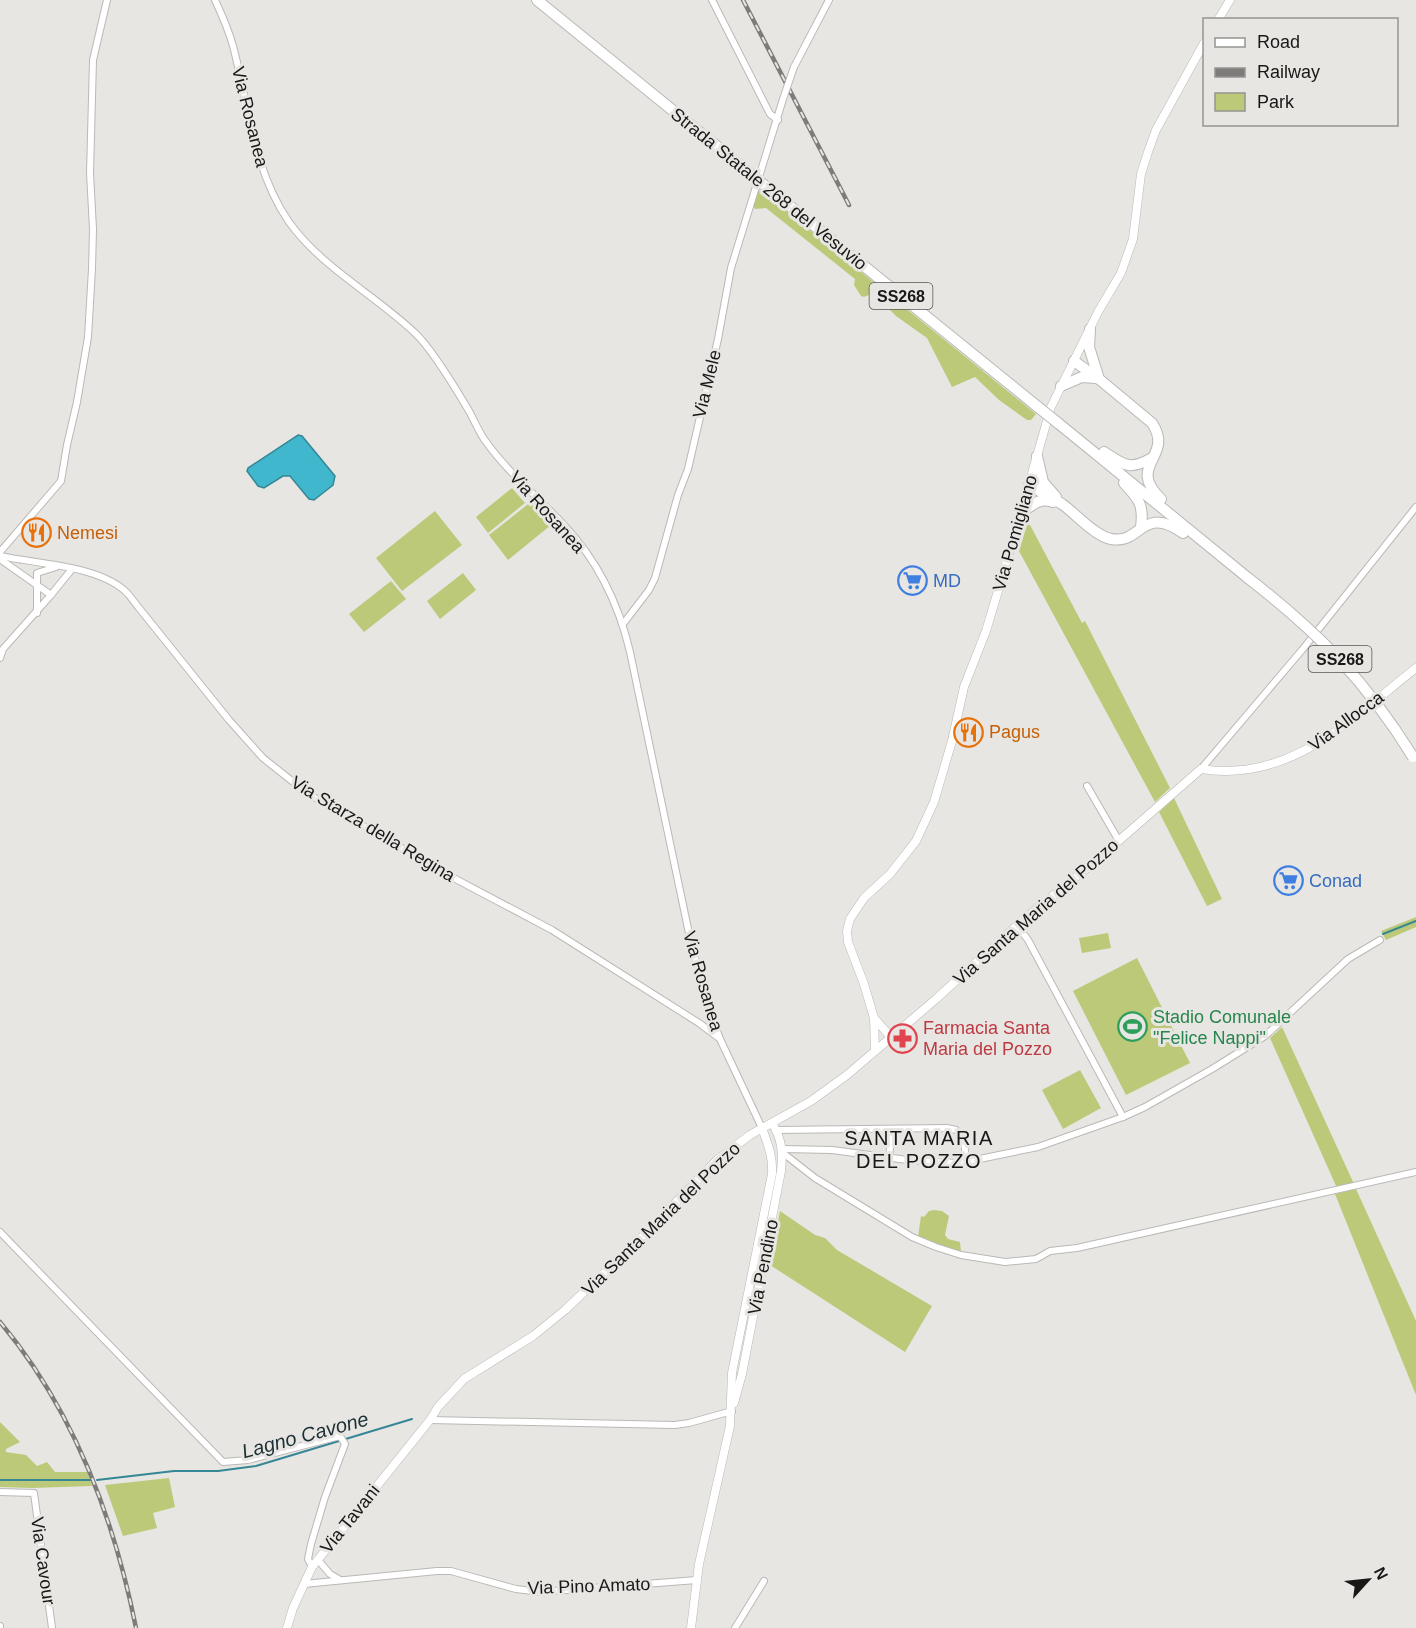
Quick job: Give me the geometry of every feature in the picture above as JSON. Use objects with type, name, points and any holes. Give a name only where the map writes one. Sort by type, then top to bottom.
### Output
[{"type":"highway","name":"Strada Statale 268 del Vesuvio","points":[[537,0],[1072,435]]},
{"type":"highway","points":[[1090,329],[1089,348],[1099,379]]},
{"type":"highway","points":[[1074,361],[1152,423],[1160,441],[1147,475],[1152,489],[1197,536]]},
{"type":"highway","points":[[1061,386],[1082,377],[1099,379]]},
{"type":"highway","points":[[1072,435],[1120,464],[1137,465],[1152,458]]},
{"type":"highway","name":"SS268","points":[[1072,435],[1305,624],[1340,659],[1387,716],[1415,760]]},
{"type":"highway","points":[[1037,456],[1043,482],[1062,504]]},
{"type":"highway","points":[[1099,457],[1138,500],[1143,514],[1141,527]]},
{"type":"highway","points":[[1029,485],[1062,504],[1102,536],[1122,539],[1132,535],[1141,527],[1154,522],[1164,522],[1217,552]]},
{"type":"highway","points":[[1022,512],[1038,501],[1045,500],[1062,504]]},
{"type":"street","points":[[51,595],[36,586],[0,556],[61,481],[77,402],[88,337],[92,269],[93,229],[90,172],[93,60],[107,0]]},
{"type":"street","name":"Via Rosanea","points":[[215,0],[232,44],[260,160],[273,193],[291,224],[325,259],[416,334],[451,382],[494,453],[565,525],[598,571],[613,597],[623,624],[691,943],[720,1039],[762,1128]]},
{"type":"street","points":[[712,0],[770,114],[778,120]]},
{"type":"street","name":"Via Mele","points":[[623,624],[649,590],[655,578],[688,469],[718,339],[731,268],[794,67],[829,0]]},
{"type":"street","points":[[1219,18],[1230,0]]},
{"type":"street","name":"Via Pomigliano","points":[[875,1051],[874,1018],[848,942],[847,931],[850,920],[864,898],[890,874],[916,842],[934,802],[952,741],[964,687],[986,631],[1054,398],[1128,255],[1133,239],[1141,174],[1156,130],[1203,45]]},
{"type":"street","points":[[1201,769],[1302,650],[1416,507]]},
{"type":"street","name":"Via Starza della Regina","points":[[0,556],[94,573],[124,591],[228,720],[264,758],[307,793],[448,875],[561,935],[699,1023],[720,1039]]},
{"type":"street","points":[[37,613],[37,573],[56,567]]},
{"type":"street","points":[[0,658],[2,650],[37,613],[72,569]]},
{"type":"street","name":"Via Allocca","points":[[1201,769],[1221,772],[1255,769],[1292,758],[1321,742],[1416,668]]},
{"type":"street","name":"Via Santa Maria del Pozzo","points":[[430,1420],[438,1407],[464,1379],[532,1336],[566,1310],[642,1238],[718,1159],[762,1128],[775,1127],[875,1051],[1017,925],[1119,841],[1201,769]]},
{"type":"street","points":[[1087,786],[1119,841]]},
{"type":"street","points":[[1017,925],[1028,940],[1123,1117]]},
{"type":"street","points":[[783,1151],[832,1150],[931,1162],[966,1163],[1038,1147],[1123,1117],[1212,1069],[1264,1036],[1347,959],[1380,940]]},
{"type":"street","name":"Via Pomigliano","points":[[874,1018],[891,1037]]},
{"type":"street","points":[[775,1127],[892,1130],[947,1128],[956,1130],[964,1138],[966,1163]]},
{"type":"street","name":"Via Pendino","points":[[691,1628],[701,1554],[742,1374],[783,1151],[775,1127]]},
{"type":"street","name":"Via Pendino","points":[[732,1411],[732,1373],[773,1160],[762,1128]]},
{"type":"street","points":[[889,1157],[892,1130]]},
{"type":"street","points":[[783,1151],[815,1178],[912,1237],[961,1255],[1005,1262],[1036,1259],[1050,1251],[1077,1248],[1416,1172]]},
{"type":"street","points":[[0,1232],[223,1462],[248,1460],[340,1436],[345,1444],[310,1544],[308,1559],[312,1567]]},
{"type":"street","points":[[430,1420],[675,1425],[732,1411]]},
{"type":"street","name":"Via Tavani","points":[[287,1628],[312,1567],[430,1420]]},
{"type":"street","name":"Via Cavour","points":[[0,1492],[34,1493],[52,1628]]},
{"type":"street","points":[[318,1560],[330,1574],[341,1581]]},
{"type":"street","name":"Via Pino Amato","points":[[304,1584],[437,1571],[451,1571],[516,1589],[540,1592],[697,1580]]},
{"type":"street","points":[[735,1628],[764,1581]]},
{"type":"green space","points":[[758,189],[882,289],[864,297],[861,296],[854,285],[855,279],[766,208],[755,209],[753,205]]},
{"type":"green space","points":[[888,294],[1036,414],[1031,420],[1027,420],[999,400],[975,377],[952,387],[927,338],[896,316],[879,299],[878,296]]},
{"type":"green space","points":[[512,488],[525,503],[488,533],[476,517]]},
{"type":"green space","points":[[532,501],[551,525],[508,560],[489,535]]},
{"type":"green space","points":[[435,511],[462,545],[402,591],[376,558]]},
{"type":"green space","points":[[1027,525],[1030,525],[1082,623],[1085,621],[1170,788],[1155,802],[1019,551]]},
{"type":"green space","points":[[463,573],[476,590],[440,619],[427,601]]},
{"type":"green space","points":[[391,581],[406,599],[364,632],[349,614]]},
{"type":"green space","points":[[1174,798],[1222,899],[1207,906],[1159,812]]},
{"type":"green space","points":[[1416,917],[1416,927],[1386,940],[1381,931]]},
{"type":"green space","points":[[1108,933],[1111,948],[1082,953],[1079,938]]},
{"type":"green space","name":"Stadio Comunale \"Felice Nappi\"","points":[[1137,958],[1190,1063],[1126,1095],[1073,991]]},
{"type":"green space","points":[[1282,1027],[1354,1184],[1337,1188],[1270,1038]]},
{"type":"green space","points":[[1080,1070],[1101,1108],[1063,1129],[1042,1090]]},
{"type":"green space","points":[[1356,1189],[1416,1321],[1416,1395],[1335,1194]]},
{"type":"green space","points":[[780,1211],[815,1235],[825,1238],[837,1250],[932,1306],[905,1352],[770,1265]]},
{"type":"green space","points":[[929,1211],[942,1211],[949,1216],[945,1235],[948,1239],[960,1242],[961,1252],[918,1237],[921,1216],[924,1217]]},
{"type":"green space","points":[[0,1422],[20,1442],[6,1449],[6,1452],[26,1455],[37,1466],[47,1462],[55,1472],[87,1472],[92,1486],[0,1487]]},
{"type":"green space","points":[[169,1478],[175,1507],[153,1513],[157,1528],[123,1536],[105,1485]]},
{"type":"water","points":[[298,435],[302,436],[335,476],[333,485],[314,500],[309,499],[290,476],[283,476],[264,488],[258,486],[247,471],[248,468]]},
{"type":"waterway","points":[[1383,934],[1416,921]]},
{"type":"waterway","name":"Lagno Cavone","points":[[97,1480],[174,1471],[218,1471],[256,1466],[412,1419]]},
{"type":"waterway","name":"Lagno Cavone","points":[[0,1480],[91,1480]]},
{"type":"railway","points":[[743,0],[849,205]]},
{"type":"railway","points":[[0,1322],[49,1391],[87,1466],[116,1546],[136,1628]]},
{"type":"place","name":"Nemesi","points":[[36,533]]},
{"type":"place","name":"MD","points":[[912,581]]},
{"type":"place","name":"Pagus","points":[[968,732]]},
{"type":"place","name":"Conad","points":[[1288,881]]},
{"type":"place","name":"Stadio Comunale \"Felice Nappi\"","points":[[1132,1027]]},
{"type":"place","name":"Farmacia Santa Maria del Pozzo","points":[[902,1038]]},
{"type":"district","name":"SANTA MARIA DEL POZZO","points":[[919,1150]]}]
